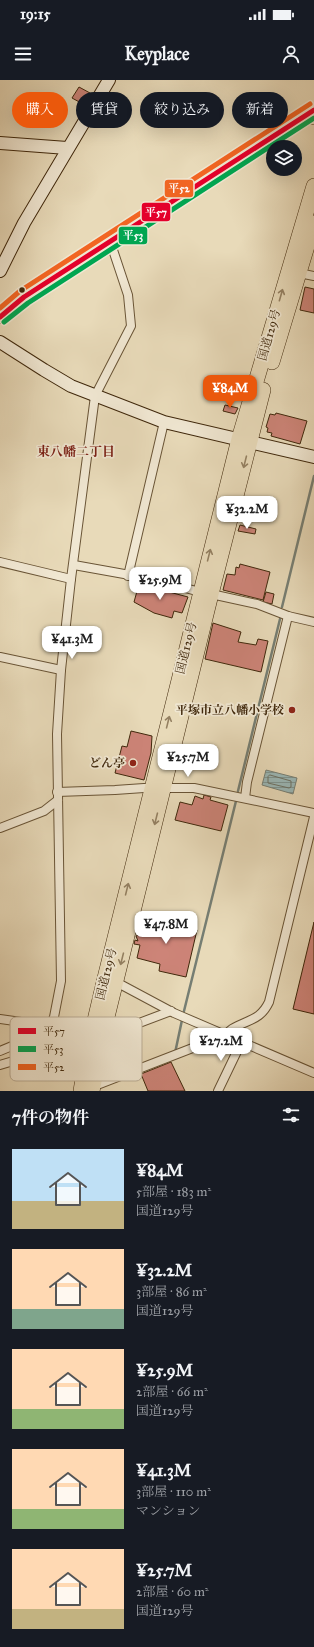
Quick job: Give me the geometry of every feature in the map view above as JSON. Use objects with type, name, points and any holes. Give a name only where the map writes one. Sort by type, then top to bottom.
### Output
[{"type":"highway","name":"国道129号","points":[[101,1017],[244,440],[314,186]]},
{"type":"highway","name":"国道129号","points":[[244,440],[314,223]]},
{"type":"highway","name":"国道129号","points":[[103,1017],[116,982],[158,788]]},
{"type":"street","points":[[0,271],[24,223],[67,148],[109,80]]},
{"type":"street","points":[[0,317],[24,297],[311,114]]},
{"type":"street","points":[[0,143],[67,148]]},
{"type":"street","points":[[54,1017],[61,981],[57,734],[61,670],[71,579],[95,396],[131,326],[128,295],[110,242]]},
{"type":"street","points":[[298,273],[314,276]]},
{"type":"street","points":[[0,342],[71,386],[164,422],[314,457]]},
{"type":"street","points":[[128,576],[164,422]]},
{"type":"street","points":[[0,562],[71,579]]},
{"type":"street","points":[[74,565],[128,576],[152,579],[205,593],[257,604],[288,616],[314,622]]},
{"type":"street","points":[[245,798],[247,782],[288,616]]},
{"type":"street","points":[[0,657],[61,670]]},
{"type":"street","points":[[0,828],[44,811],[57,796],[158,788],[194,788],[314,813]]},
{"type":"street","points":[[142,1067],[226,1034],[232,1029],[257,1018],[265,1010],[269,1002],[314,817]]},
{"type":"street","points":[[116,982],[171,1011],[314,1073]]},
{"type":"street","points":[[142,1021],[171,1011]]},
{"type":"street","points":[[0,1019],[10,1020]]},
{"type":"street","points":[[218,1091],[242,1041]]},
{"type":"street","points":[[0,1051],[10,1047]]},
{"type":"street","points":[[0,1065],[10,1062]]},
{"type":"street","points":[[84,1089],[105,1081]]},
{"type":"water","points":[[266,770],[297,778],[293,794],[262,785]]},
{"type":"building","points":[[79,87],[88,92],[76,92],[76,100],[72,98]]},
{"type":"building","points":[[305,287],[314,289],[314,313],[300,310]]},
{"type":"building","points":[[225,405],[238,408],[235,414],[223,411]]},
{"type":"building","points":[[276,413],[307,421],[300,444],[271,436],[272,433],[267,432],[268,428],[266,427],[270,414],[275,415]]},
{"type":"building","points":[[240,525],[256,529],[255,534],[238,531]]},
{"type":"building","points":[[240,564],[270,572],[263,600],[223,590],[227,574],[235,575],[236,567],[239,568]]},
{"type":"building","points":[[139,584],[188,597],[182,613],[174,611],[172,618],[154,613],[134,602]]},
{"type":"building","points":[[266,592],[274,594],[272,604],[263,602]]},
{"type":"building","points":[[213,623],[241,632],[238,642],[256,645],[258,639],[268,641],[261,672],[205,659]]},
{"type":"building","name":"どん亭","points":[[131,731],[152,736],[151,753],[144,780],[115,773],[122,746],[127,747]]},
{"type":"building","points":[[204,795],[211,797],[210,800],[228,805],[221,831],[175,820],[180,802],[192,805],[195,796],[203,799]]},
{"type":"building","points":[[146,916],[197,930],[186,977],[159,971],[160,964],[137,958],[140,945],[134,944],[135,940],[138,941],[136,936],[138,935],[141,924],[146,925]]},
{"type":"building","points":[[314,922],[314,1014],[293,1009]]},
{"type":"building","points":[[171,1062],[185,1091],[148,1091],[142,1074]]},
{"type":"waterway","points":[[282,607],[314,476]]},
{"type":"waterway","points":[[238,791],[280,619]]},
{"type":"waterway","points":[[184,1011],[236,801]]},
{"type":"waterway","points":[[175,1053],[182,1020]]},
{"type":"transit line","name":"平52","points":[[0,308],[20,291],[310,104]]},
{"type":"transit line","name":"平57","points":[[0,317],[24,297],[314,110]]},
{"type":"transit line","name":"平53","points":[[4,322],[28,303],[314,118]]},
{"type":"place","name":"平塚市立八幡小学校","points":[[292,710]]},
{"type":"place","name":"どん亭","points":[[133,763]]},
{"type":"district","name":"東八幡二丁目","points":[[76,451]]}]
